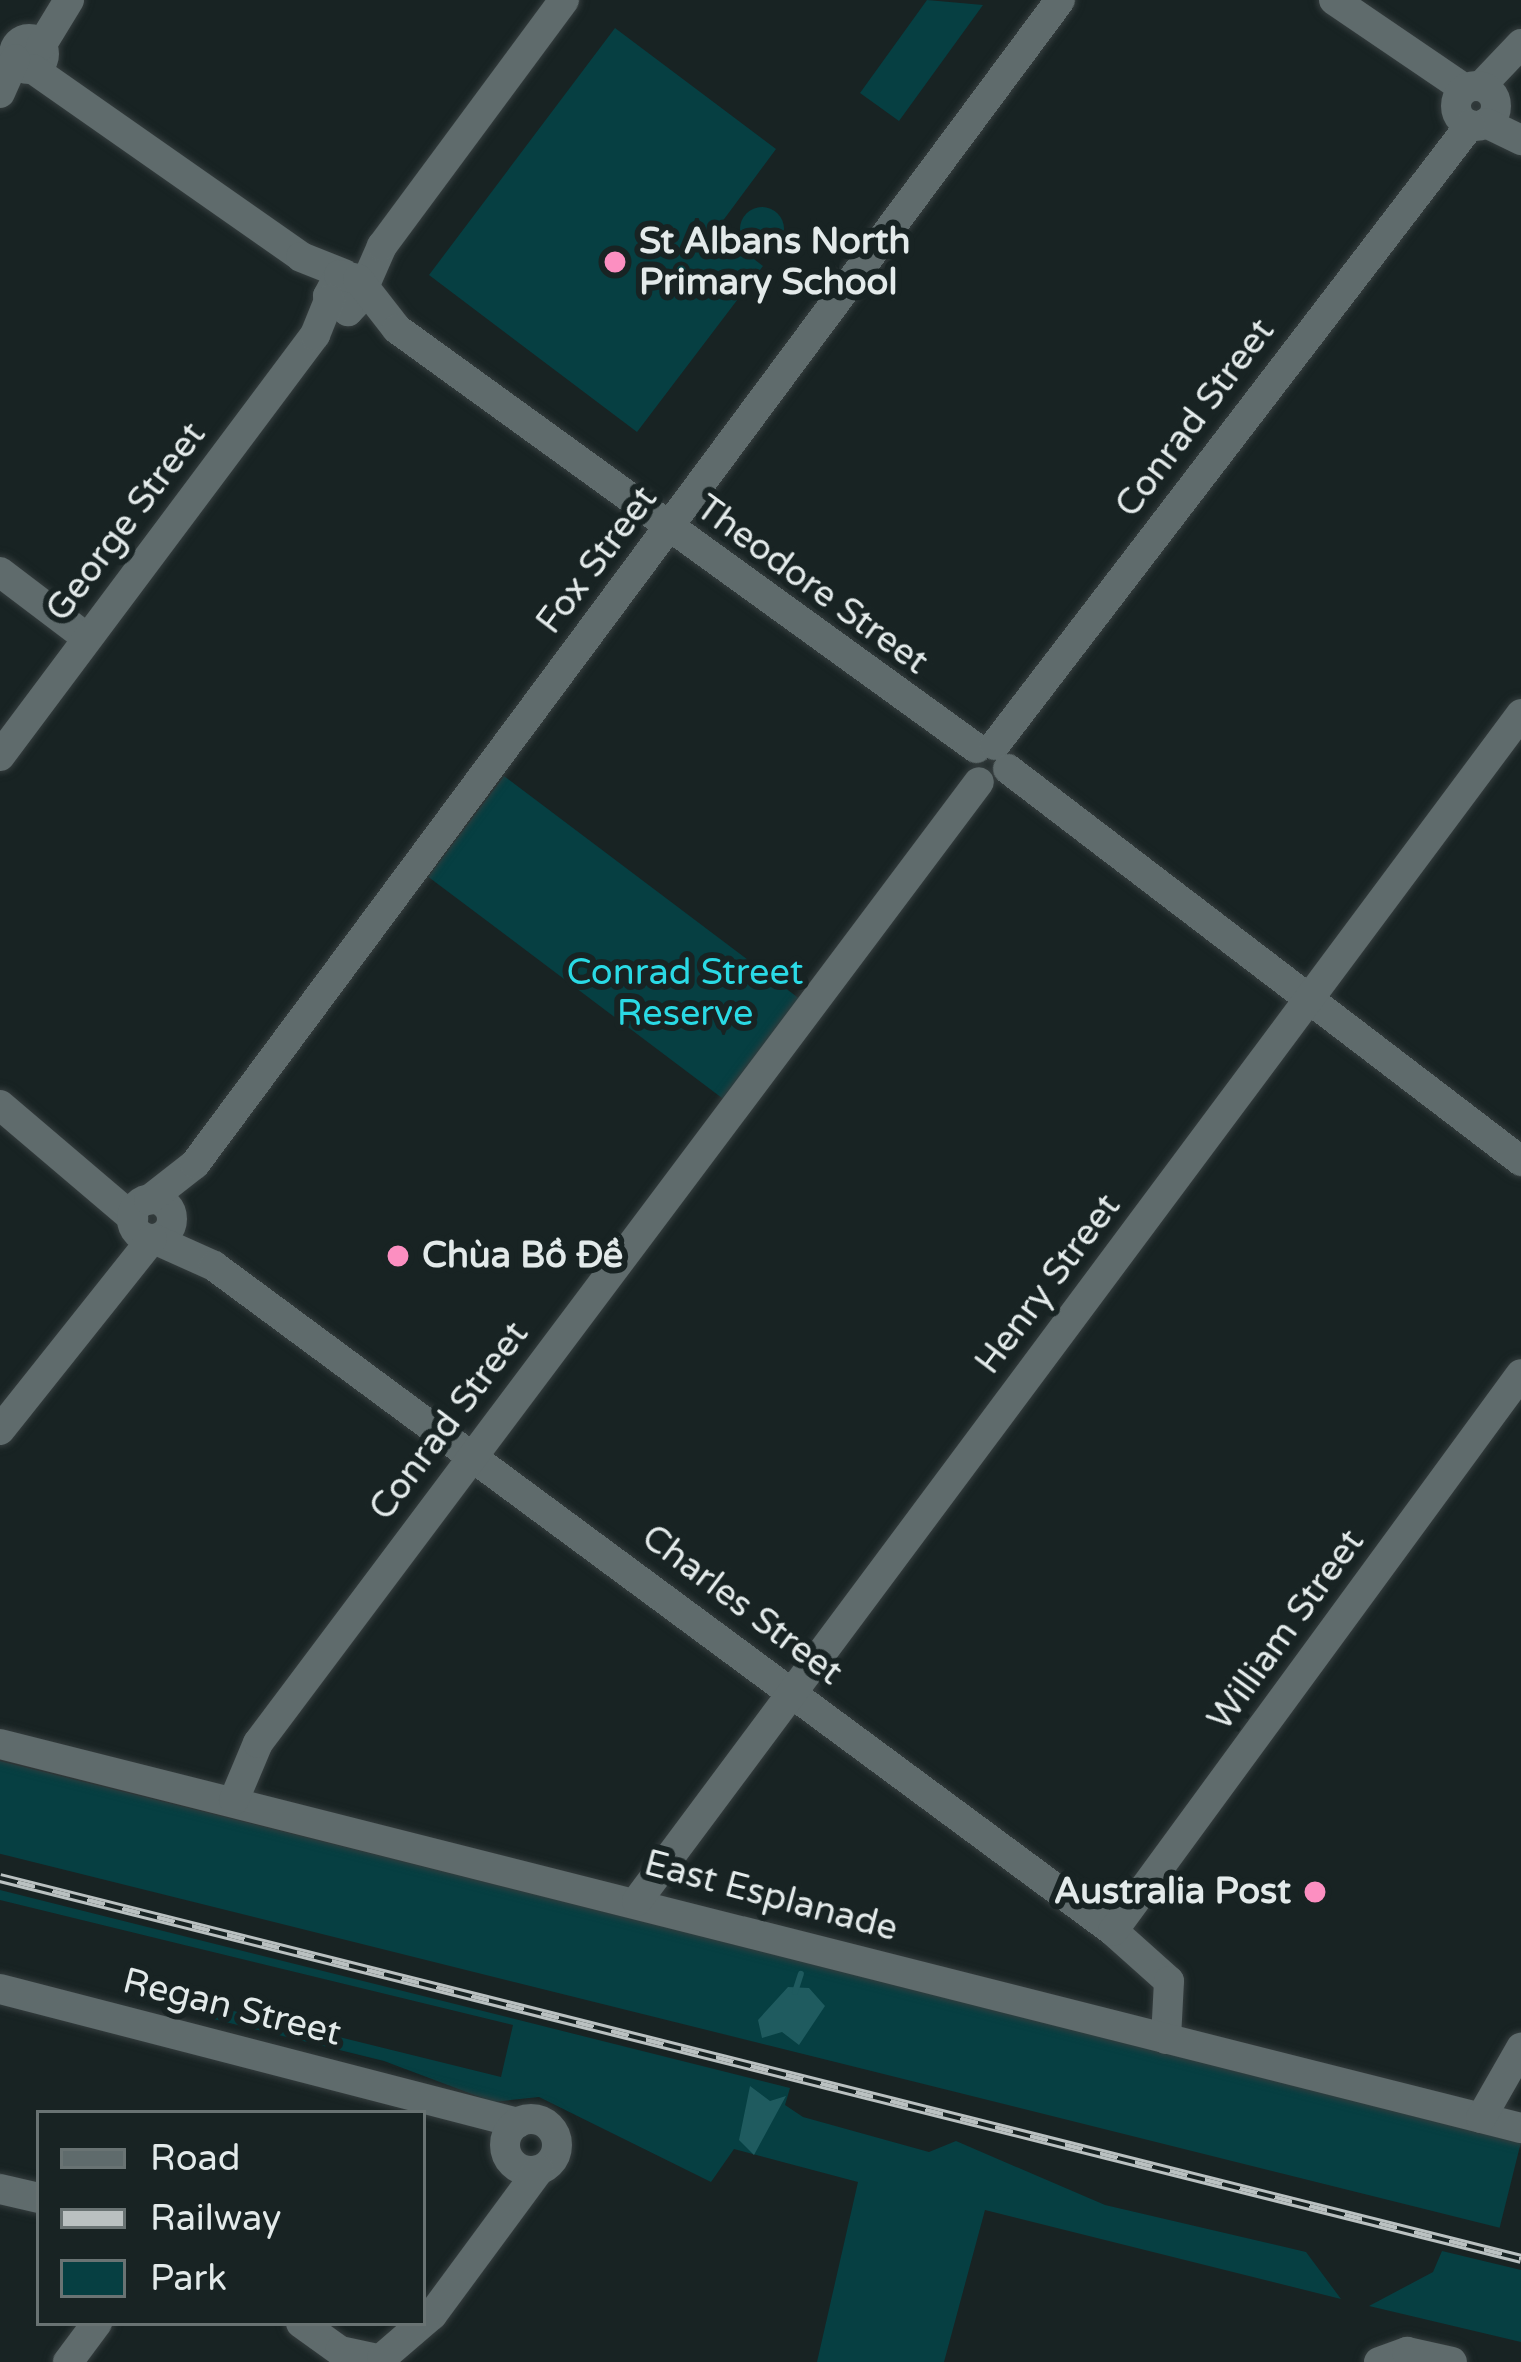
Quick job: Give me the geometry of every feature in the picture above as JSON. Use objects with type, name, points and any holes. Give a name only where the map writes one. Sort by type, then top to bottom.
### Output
[{"type":"street","name":"George Street","points":[[0,756],[564,0]]},
{"type":"street","name":"Fox Street","points":[[0,1430],[151,1220],[1060,0]]},
{"type":"street","points":[[1334,0],[1521,139]]},
{"type":"street","points":[[0,93],[23,50],[66,5]]},
{"type":"street","name":"Conrad Street","points":[[233,1800],[258,1743],[1517,49]]},
{"type":"street","name":"Theodore Street","points":[[23,50],[347,293],[990,760],[1521,1161]]},
{"type":"street","points":[[0,572],[87,638]]},
{"type":"street","name":"Henry Street","points":[[637,1901],[1521,713]]},
{"type":"street","name":"Charles Street","points":[[0,1106],[1113,1931],[1168,1981],[1166,2039]]},
{"type":"street","name":"William Street","points":[[1113,1931],[1521,1374]]},
{"type":"street","name":"East Esplanade","points":[[0,1744],[637,1901],[1521,2128]]},
{"type":"street","name":"Regan Street","points":[[0,1989],[442,2109],[518,2151],[481,2250],[426,2321]]},
{"type":"street","points":[[1481,2118],[1521,2048]]},
{"type":"street","points":[[0,2188],[36,2197]]},
{"type":"street","points":[[68,2362],[95,2326]]},
{"type":"street","name":"Regan Street","points":[[387,2360],[421,2326]]},
{"type":"street","points":[[322,2342],[387,2360]]},
{"type":"street","points":[[1379,2362],[1442,2360]]},
{"type":"green space","points":[[927,0],[983,5],[899,121],[860,93]]},
{"type":"green space","points":[[615,28],[776,149],[716,230],[763,266],[637,432],[429,275]]},
{"type":"green space","points":[[762,207],[778,213],[784,229],[778,245],[762,251],[746,245],[740,229],[746,213]]},
{"type":"green space","name":"Conrad Street Reserve","points":[[504,776],[799,999],[724,1099],[428,877]]},
{"type":"green space","points":[[0,1761],[1521,2140],[1500,2228],[0,1854]]},
{"type":"green space","points":[[0,1890],[790,2088],[785,2105],[803,2117],[929,2152],[956,2141],[1105,2205],[1306,2252],[1341,2299],[985,2210],[944,2362],[817,2362],[858,2182],[734,2149],[711,2182],[539,2097],[493,2102],[384,2061],[161,2006],[161,1993],[501,2077],[513,2025],[0,1900]]},
{"type":"green space","points":[[1442,2251],[1521,2270],[1521,2342],[1369,2306],[1433,2272]]},
{"type":"shaded area","points":[[788,1987],[809,1988],[825,2006],[799,2045],[782,2032],[762,2038],[758,2020]]},
{"type":"shaded area","points":[[750,2086],[770,2101],[786,2096],[754,2155],[739,2140]]},
{"type":"waterway","points":[[795,1992],[801,1974]]},
{"type":"railway","points":[[0,1878],[1521,2259]]},
{"type":"place","name":"St Albans North Primary School","points":[[615,262]]},
{"type":"place","name":"Chùa Bồ Đề","points":[[398,1256]]},
{"type":"place","name":"Australia Post","points":[[1315,1892]]}]
